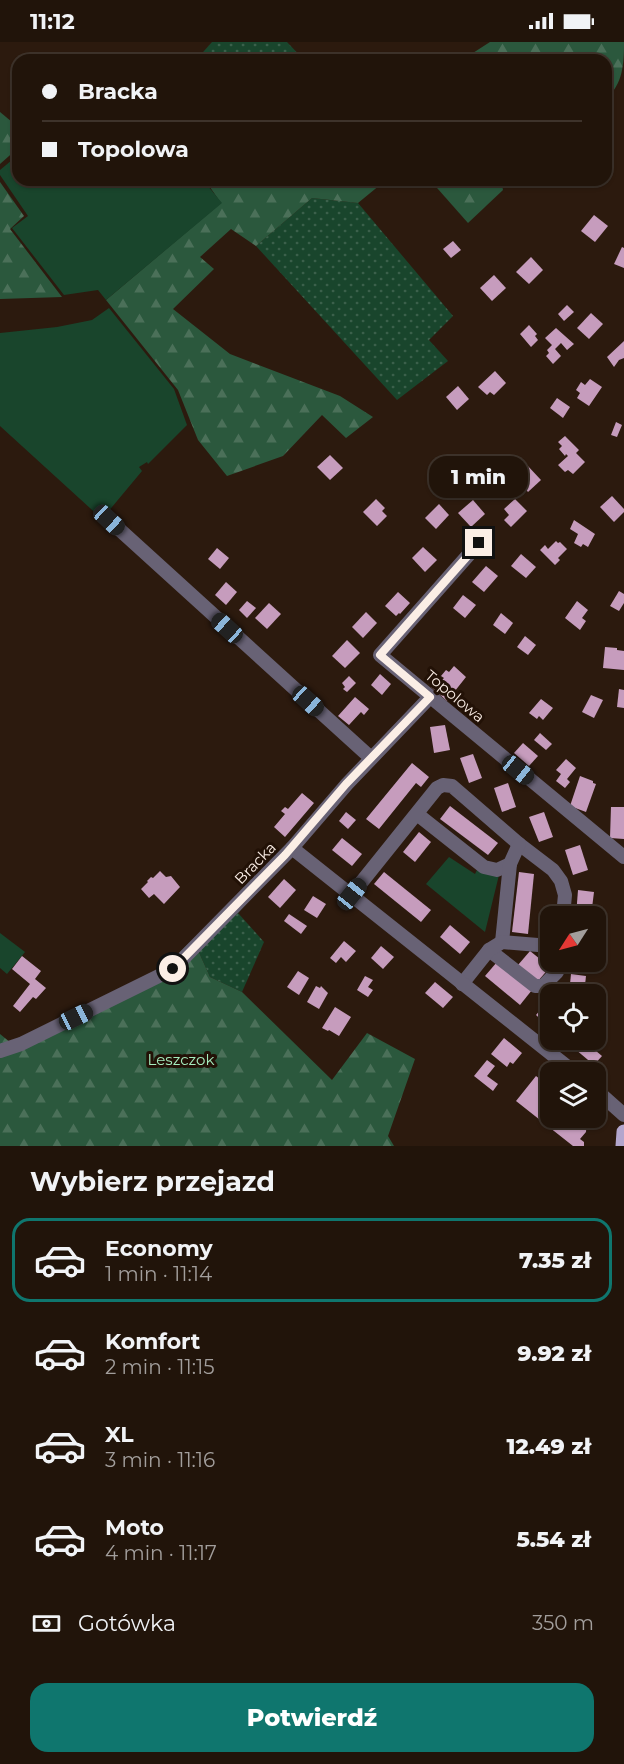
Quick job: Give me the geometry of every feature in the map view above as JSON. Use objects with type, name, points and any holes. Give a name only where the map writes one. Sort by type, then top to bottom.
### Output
[{"type":"main road","points":[[623,1146],[624,1132]]},
{"type":"street","points":[[109,520],[371,758]]},
{"type":"street","name":"Topolowa","points":[[479,543],[380,655],[624,857]]},
{"type":"street","points":[[292,848],[371,758],[430,697]]},
{"type":"street","points":[[352,894],[437,789],[443,785],[452,786],[553,870],[561,881],[565,895],[564,906]]},
{"type":"street","points":[[417,814],[484,867],[497,870],[510,864]]},
{"type":"street","points":[[502,942],[510,864],[519,844]]},
{"type":"street","name":"Bracka","points":[[0,1051],[21,1044],[173,969],[292,848],[561,1062]]},
{"type":"street","points":[[462,984],[479,960],[502,942],[540,945]]},
{"type":"street","points":[[489,950],[535,986],[543,986],[557,972]]},
{"type":"street","points":[[606,1099],[624,1115]]},
{"type":"green space","points":[[212,42],[287,42],[298,54],[201,54]]},
{"type":"green space","points":[[490,42],[624,42],[621,73],[612,93],[612,54],[471,54]]},
{"type":"green space","points":[[0,112],[12,122],[12,153],[0,164]]},
{"type":"green space","points":[[12,160],[12,186],[208,186],[222,203],[106,300],[98,290],[64,295],[12,228],[28,216],[0,175],[0,170]]},
{"type":"green space","points":[[0,182],[24,216],[10,229],[62,297],[0,299]]},
{"type":"green space","points":[[209,186],[379,186],[358,203],[312,198],[256,246],[231,229],[200,257],[214,269],[173,309],[230,354],[340,396],[373,417],[346,438],[322,415],[283,456],[227,476],[198,440],[178,390],[106,300],[221,203]]},
{"type":"green space","points":[[435,186],[502,186],[503,190],[468,223]]},
{"type":"green space","points":[[312,198],[358,203],[453,316],[429,340],[448,361],[397,400],[256,246]]},
{"type":"green space","points":[[109,308],[174,389],[187,425],[148,464],[147,462],[139,467],[142,471],[102,519],[0,426],[0,333],[57,327],[92,320]]},
{"type":"green space","points":[[449,857],[475,874],[477,870],[499,875],[485,932],[426,884]]},
{"type":"green space","name":"Leszczok","points":[[268,880],[238,913],[197,948],[210,977],[242,992],[332,1080],[367,1033],[415,1059],[388,1136],[394,1146],[0,1146],[0,1034],[11,1043],[158,974],[188,944]]},
{"type":"green space","points":[[238,913],[264,942],[242,992],[210,977],[197,948]]},
{"type":"green space","points":[[0,933],[25,952],[7,974],[0,968]]},
{"type":"building","points":[[594,215],[608,226],[595,242],[581,231]]},
{"type":"building","points":[[453,241],[461,250],[451,258],[443,249]]},
{"type":"building","points":[[622,247],[624,248],[624,268],[614,264]]},
{"type":"building","points":[[531,257],[543,270],[529,284],[516,272]]},
{"type":"building","points":[[494,275],[506,288],[492,301],[480,288]]},
{"type":"building","points":[[567,305],[574,312],[564,321],[558,314]]},
{"type":"building","points":[[591,313],[603,324],[589,339],[577,328]]},
{"type":"building","points":[[529,325],[537,334],[535,336],[538,340],[531,347],[520,334]]},
{"type":"building","points":[[556,328],[574,344],[567,350],[561,343],[555,349],[561,356],[553,364],[546,356],[549,353],[547,350],[552,345],[545,338]]},
{"type":"building","points":[[624,341],[624,358],[619,360],[614,367],[607,357]]},
{"type":"building","points":[[495,371],[506,383],[494,395],[490,392],[487,395],[478,387]]},
{"type":"building","points":[[590,379],[602,387],[589,406],[577,398],[580,393],[576,390],[581,382],[585,385]]},
{"type":"building","points":[[458,386],[469,399],[457,410],[446,397]]},
{"type":"building","points":[[557,398],[570,407],[563,418],[550,408]]},
{"type":"building","points":[[616,422],[622,425],[617,437],[611,435]]},
{"type":"building","points":[[565,436],[579,450],[576,453],[585,462],[573,474],[568,470],[565,472],[558,465],[568,456],[566,454],[565,456],[559,449],[562,446],[558,442]]},
{"type":"building","points":[[330,455],[343,468],[330,480],[317,467]]},
{"type":"building","points":[[526,464],[541,480],[528,492],[514,476]]},
{"type":"building","points":[[481,469],[486,475],[474,486],[468,479]]},
{"type":"building","points":[[440,473],[447,481],[436,490],[429,483]]},
{"type":"building","points":[[612,496],[624,509],[624,512],[614,522],[600,507]]},
{"type":"building","points":[[376,499],[385,508],[382,511],[387,516],[377,526],[363,512]]},
{"type":"building","points":[[515,499],[527,511],[511,527],[504,520],[509,515],[504,509]]},
{"type":"building","points":[[473,500],[485,514],[471,527],[458,513]]},
{"type":"building","points":[[439,504],[449,515],[436,529],[425,518]]},
{"type":"building","points":[[574,520],[595,534],[588,547],[583,544],[581,547],[574,543],[578,534],[570,529]]},
{"type":"building","points":[[556,541],[567,549],[555,565],[540,550],[545,545],[548,549]]},
{"type":"building","points":[[423,547],[437,560],[425,572],[412,558]]},
{"type":"building","points":[[217,548],[229,558],[220,569],[208,559]]},
{"type":"building","points":[[521,554],[536,567],[526,578],[511,566]]},
{"type":"building","points":[[486,566],[498,576],[484,592],[472,582]]},
{"type":"building","points":[[226,582],[237,592],[226,605],[215,595]]},
{"type":"building","points":[[619,591],[624,594],[624,603],[619,611],[610,606]]},
{"type":"building","points":[[398,592],[410,603],[396,616],[385,606]]},
{"type":"building","points":[[463,595],[476,605],[465,618],[453,608]]},
{"type":"building","points":[[247,601],[256,608],[247,618],[239,610]]},
{"type":"building","points":[[577,601],[588,610],[582,618],[586,621],[580,630],[565,618]]},
{"type":"building","points":[[269,603],[281,614],[267,629],[255,618]]},
{"type":"building","points":[[366,612],[377,623],[363,638],[352,627]]},
{"type":"building","points":[[501,613],[513,623],[505,634],[493,625]]},
{"type":"building","points":[[525,636],[536,645],[528,655],[517,647]]},
{"type":"building","points":[[347,640],[360,653],[345,668],[332,656]]},
{"type":"building","points":[[605,647],[624,651],[624,670],[603,668]]},
{"type":"building","points":[[454,666],[466,677],[447,701],[431,687],[438,679],[441,681],[444,678],[441,676],[446,670],[449,672]]},
{"type":"building","points":[[380,674],[391,684],[382,695],[371,685]]},
{"type":"building","points":[[349,676],[356,683],[347,692],[343,689],[345,687],[342,683]]},
{"type":"building","points":[[619,689],[624,690],[624,708],[617,707]]},
{"type":"building","points":[[591,695],[603,700],[594,718],[582,712]]},
{"type":"building","points":[[355,697],[369,709],[364,715],[361,712],[349,725],[338,716]]},
{"type":"building","points":[[541,699],[553,708],[543,720],[529,713]]},
{"type":"building","points":[[445,725],[450,750],[434,753],[430,727]]},
{"type":"building","points":[[540,733],[552,744],[546,750],[534,740]]},
{"type":"building","points":[[523,743],[538,756],[529,766],[514,753]]},
{"type":"building","points":[[473,754],[482,778],[469,783],[460,758]]},
{"type":"building","points":[[566,759],[576,768],[567,779],[570,782],[565,788],[556,781],[561,774],[556,770]]},
{"type":"building","points":[[412,763],[429,777],[421,787],[416,783],[379,829],[366,819]]},
{"type":"building","points":[[580,776],[596,784],[586,812],[570,806]]},
{"type":"building","points":[[508,783],[516,807],[502,812],[494,788]]},
{"type":"building","points":[[302,793],[314,803],[285,837],[274,827],[285,814],[281,811],[285,807],[288,809]]},
{"type":"building","points":[[450,806],[498,843],[488,855],[440,819]]},
{"type":"building","points":[[611,807],[624,807],[624,839],[610,838]]},
{"type":"building","points":[[346,812],[356,820],[348,829],[339,821]]},
{"type":"building","points":[[544,812],[553,837],[539,842],[529,817]]},
{"type":"building","points":[[419,832],[431,842],[415,862],[403,852]]},
{"type":"building","points":[[342,838],[362,854],[352,866],[332,850]]},
{"type":"building","points":[[580,845],[588,870],[573,875],[565,850]]},
{"type":"building","points":[[160,871],[166,877],[171,876],[180,887],[164,904],[154,894],[149,898],[141,889],[151,877],[153,878]]},
{"type":"building","points":[[384,872],[431,910],[421,922],[374,884]]},
{"type":"building","points":[[519,872],[534,874],[528,934],[512,932]]},
{"type":"building","points":[[284,879],[296,890],[280,908],[268,897]]},
{"type":"building","points":[[578,890],[594,892],[592,906],[577,906]]},
{"type":"building","points":[[313,896],[326,904],[317,918],[304,910]]},
{"type":"building","points":[[289,914],[307,926],[301,934],[284,921]]},
{"type":"building","points":[[450,925],[470,942],[460,954],[440,937]]},
{"type":"building","points":[[344,941],[356,951],[346,962],[341,957],[336,963],[330,958]]},
{"type":"building","points":[[381,946],[394,957],[383,969],[371,958]]},
{"type":"building","points":[[530,951],[540,959],[540,972],[546,972],[538,981],[518,965]]},
{"type":"building","points":[[22,956],[41,971],[35,979],[46,988],[36,999],[33,997],[20,1012],[13,1006],[30,984],[12,969]]},
{"type":"building","points":[[497,962],[532,990],[520,1005],[485,976]]},
{"type":"building","points":[[298,971],[309,978],[299,995],[287,987]]},
{"type":"building","points":[[571,974],[586,976],[585,984],[570,984]]},
{"type":"building","points":[[365,976],[373,980],[368,987],[373,990],[368,997],[357,990]]},
{"type":"building","points":[[435,982],[453,997],[443,1008],[425,993]]},
{"type":"building","points":[[316,986],[320,988],[321,986],[328,993],[319,1009],[307,1002]]},
{"type":"building","points":[[335,1007],[351,1017],[339,1036],[322,1028]]},
{"type":"building","points":[[504,1038],[522,1053],[513,1064],[510,1062],[507,1067],[491,1054]]},
{"type":"building","points":[[576,1050],[595,1050],[602,1056],[597,1062],[590,1062]]},
{"type":"building","points":[[487,1060],[495,1066],[487,1076],[498,1084],[493,1091],[474,1076]]},
{"type":"building","points":[[536,1076],[540,1079],[540,1120],[516,1101]]},
{"type":"building","points":[[550,1128],[586,1128],[580,1139],[584,1142],[584,1146],[573,1146]]},
{"type":"route","points":[[173,969],[285,855],[346,784],[430,697],[380,655],[479,543]]}]
